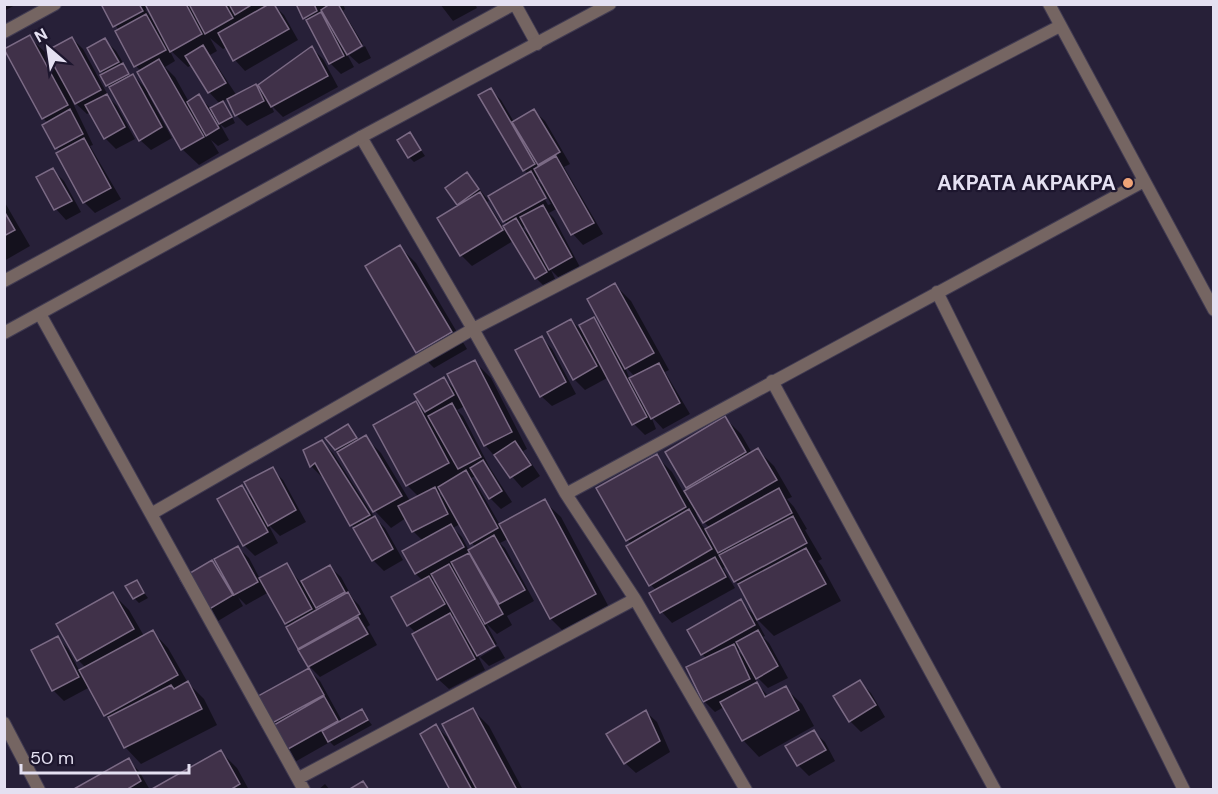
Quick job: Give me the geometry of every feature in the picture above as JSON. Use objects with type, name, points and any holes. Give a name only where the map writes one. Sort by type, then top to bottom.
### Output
[{"type":"street","points":[[4,32],[55,4]]},
{"type":"street","points":[[4,282],[515,4],[537,44]]},
{"type":"street","points":[[4,333],[609,4]]},
{"type":"street","points":[[1048,4],[1214,310]]},
{"type":"street","points":[[152,514],[473,329],[1060,26]]},
{"type":"street","points":[[361,137],[566,494],[635,599],[744,786],[730,789]]},
{"type":"street","points":[[566,494],[1144,181]]},
{"type":"street","points":[[937,292],[1184,789]]},
{"type":"street","points":[[40,314],[301,784],[635,599]]},
{"type":"street","points":[[771,381],[995,789]]},
{"type":"street","points":[[4,723],[39,789]]},
{"type":"building","points":[[101,4],[139,4],[143,11],[113,27]]},
{"type":"building","points":[[145,4],[186,4],[202,34],[170,52]]},
{"type":"building","points":[[189,4],[225,4],[233,18],[205,34]]},
{"type":"building","points":[[229,4],[253,4],[235,15]]},
{"type":"building","points":[[269,4],[274,4],[289,29],[233,61],[218,33]]},
{"type":"building","points":[[296,4],[314,4],[317,11],[303,19]]},
{"type":"building","points":[[330,4],[338,4],[362,46],[347,55],[321,10]]},
{"type":"building","points":[[321,12],[344,56],[329,64],[306,20]]},
{"type":"building","points":[[146,14],[166,50],[134,67],[115,31]]},
{"type":"building","points":[[30,35],[68,105],[42,119],[4,49]]},
{"type":"building","points":[[72,37],[101,90],[75,104],[46,51]]},
{"type":"building","points":[[105,38],[119,62],[100,72],[87,48]]},
{"type":"building","points":[[203,45],[226,83],[208,93],[185,56]]},
{"type":"building","points":[[312,46],[328,76],[271,107],[258,85]]},
{"type":"building","points":[[159,59],[204,137],[181,150],[137,72]]},
{"type":"building","points":[[123,63],[129,74],[106,86],[100,75]]},
{"type":"building","points":[[133,74],[162,127],[139,141],[109,87]]},
{"type":"building","points":[[256,84],[264,101],[235,116],[227,99]]},
{"type":"building","points":[[491,88],[535,164],[523,171],[478,95]]},
{"type":"building","points":[[107,94],[125,127],[104,139],[85,105]]},
{"type":"building","points":[[199,94],[219,128],[206,136],[187,102]]},
{"type":"building","points":[[223,101],[232,117],[219,124],[210,108]]},
{"type":"building","points":[[70,109],[83,134],[55,149],[42,125]]},
{"type":"building","points":[[534,109],[560,152],[538,165],[512,122]]},
{"type":"building","points":[[410,132],[421,150],[408,158],[397,140]]},
{"type":"building","points":[[84,138],[111,188],[83,203],[56,153]]},
{"type":"building","points":[[556,156],[594,223],[571,235],[534,169]]},
{"type":"building","points":[[53,168],[72,201],[54,210],[36,177]]},
{"type":"building","points":[[531,171],[546,198],[503,222],[488,196]]},
{"type":"building","points":[[467,172],[479,189],[457,205],[445,188]]},
{"type":"building","points":[[480,192],[503,230],[460,256],[437,218]]},
{"type":"building","points":[[543,205],[572,257],[549,270],[520,217]]},
{"type":"building","points":[[4,211],[15,230],[4,236]]},
{"type":"building","points":[[516,218],[547,272],[535,279],[503,226]]},
{"type":"building","points":[[400,245],[452,332],[416,353],[365,266]]},
{"type":"building","points":[[615,283],[654,353],[625,369],[587,299]]},
{"type":"building","points":[[594,317],[647,417],[632,425],[579,325]]},
{"type":"building","points":[[571,319],[597,366],[573,380],[547,332]]},
{"type":"building","points":[[542,336],[566,382],[540,397],[515,350]]},
{"type":"building","points":[[475,360],[512,432],[484,446],[447,374]]},
{"type":"building","points":[[659,363],[680,403],[651,419],[629,378]]},
{"type":"building","points":[[444,377],[454,395],[425,412],[414,394]]},
{"type":"building","points":[[416,401],[449,463],[406,486],[373,425]]},
{"type":"building","points":[[452,403],[481,457],[458,469],[428,416]]},
{"type":"building","points":[[725,416],[746,452],[686,488],[665,452]]},
{"type":"building","points":[[348,424],[357,438],[335,450],[325,438]]},
{"type":"building","points":[[366,435],[402,496],[373,512],[337,452]]},
{"type":"building","points":[[322,440],[370,515],[350,526],[315,463],[310,467],[303,450]]},
{"type":"building","points":[[515,441],[531,465],[510,478],[494,455]]},
{"type":"building","points":[[758,448],[777,480],[703,523],[684,491]]},
{"type":"building","points":[[657,454],[686,507],[626,541],[596,488]]},
{"type":"building","points":[[483,460],[502,491],[489,499],[470,468]]},
{"type":"building","points":[[273,467],[296,510],[268,526],[244,482]]},
{"type":"building","points":[[466,470],[498,528],[470,544],[438,487]]},
{"type":"building","points":[[242,485],[268,532],[243,546],[217,499]]},
{"type":"building","points":[[435,487],[448,514],[412,532],[398,506]]},
{"type":"building","points":[[779,488],[792,513],[718,553],[705,529]]},
{"type":"building","points":[[545,499],[596,594],[550,619],[499,524]]},
{"type":"building","points":[[689,509],[712,549],[649,586],[626,546]]},
{"type":"building","points":[[375,516],[393,549],[372,561],[353,528]]},
{"type":"building","points":[[793,516],[807,543],[734,582],[719,555]]},
{"type":"building","points":[[451,524],[464,547],[415,574],[402,551]]},
{"type":"building","points":[[494,535],[525,590],[499,604],[468,550]]},
{"type":"building","points":[[238,546],[258,582],[234,595],[214,559]]},
{"type":"building","points":[[806,548],[826,584],[757,620],[738,584]]},
{"type":"building","points":[[469,553],[503,614],[485,624],[451,562]]},
{"type":"building","points":[[715,557],[726,577],[660,613],[649,593]]},
{"type":"building","points":[[212,560],[233,595],[201,614],[180,579]]},
{"type":"building","points":[[287,563],[312,609],[285,624],[259,578]]},
{"type":"building","points":[[449,564],[495,646],[477,656],[431,574]]},
{"type":"building","points":[[330,565],[345,592],[316,608],[301,581]]},
{"type":"building","points":[[429,576],[445,604],[407,626],[391,597]]},
{"type":"building","points":[[137,580],[144,593],[133,599],[125,586]]},
{"type":"building","points":[[113,592],[134,629],[77,661],[56,624]]},
{"type":"building","points":[[348,592],[360,614],[298,649],[286,627]]},
{"type":"building","points":[[741,599],[755,625],[701,655],[687,630]]},
{"type":"building","points":[[450,613],[475,659],[437,680],[412,634]]},
{"type":"building","points":[[358,617],[368,634],[308,667],[298,650]]},
{"type":"building","points":[[153,630],[178,675],[104,716],[79,670]]},
{"type":"building","points":[[758,630],[778,666],[756,679],[736,642]]},
{"type":"building","points":[[58,636],[79,677],[52,691],[31,650]]},
{"type":"building","points":[[734,644],[750,679],[703,702],[686,667]]},
{"type":"building","points":[[309,668],[324,695],[263,728],[249,701]]},
{"type":"building","points":[[860,680],[876,705],[849,722],[833,696]]},
{"type":"building","points":[[188,681],[202,709],[124,748],[108,717],[171,685],[174,689]]},
{"type":"building","points":[[757,682],[765,697],[786,686],[799,710],[742,741],[720,702]]},
{"type":"building","points":[[324,696],[338,721],[281,753],[267,729]]},
{"type":"building","points":[[473,708],[517,790],[477,790],[442,724]]},
{"type":"building","points":[[362,709],[368,720],[328,742],[322,731]]},
{"type":"building","points":[[646,710],[660,741],[624,764],[606,734]]},
{"type":"building","points":[[436,724],[472,790],[450,790],[420,734]]},
{"type":"building","points":[[814,730],[826,750],[797,766],[785,746]]},
{"type":"building","points":[[221,750],[240,784],[230,790],[150,790]]},
{"type":"building","points":[[129,758],[141,781],[126,790],[72,790]]},
{"type":"building","points":[[363,781],[369,790],[348,790]]},
{"type":"place","name":"AKPATA AKPAKPA","points":[[1128,183]]}]
